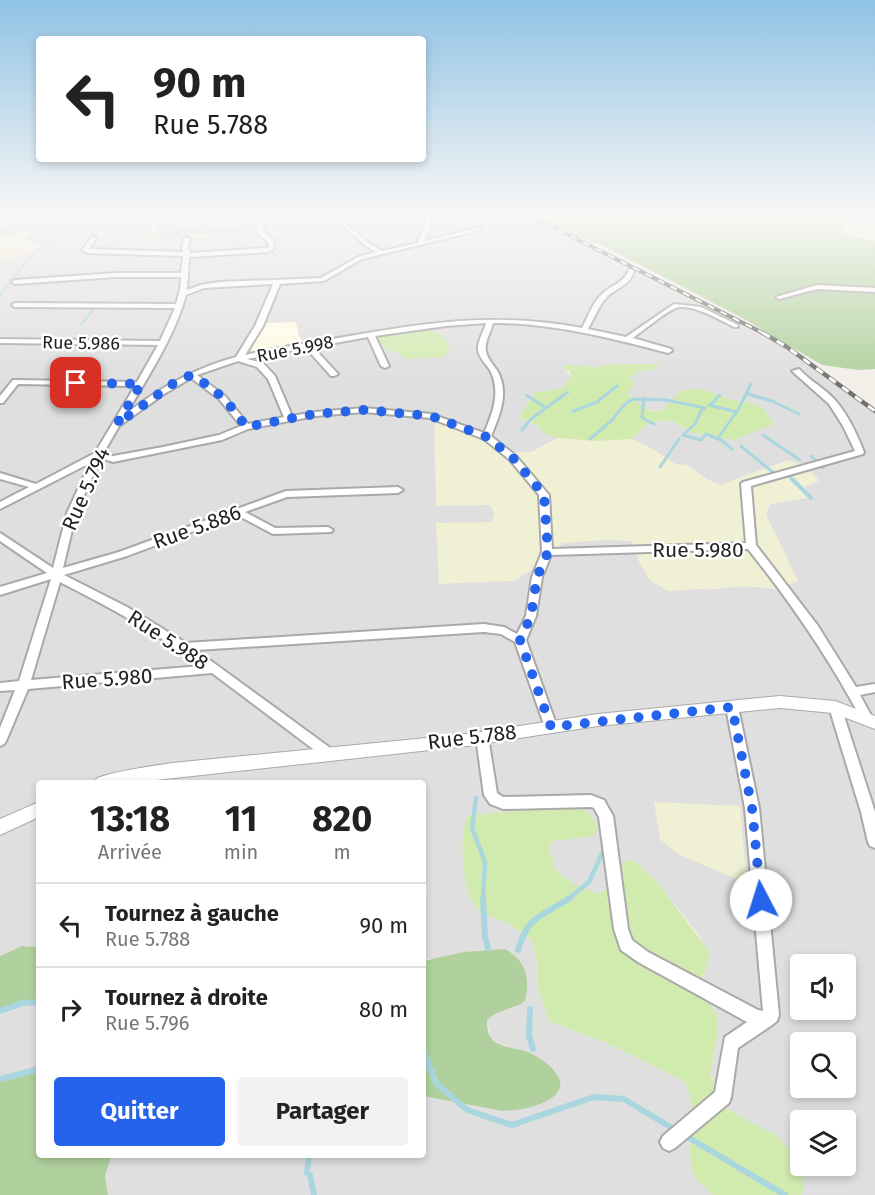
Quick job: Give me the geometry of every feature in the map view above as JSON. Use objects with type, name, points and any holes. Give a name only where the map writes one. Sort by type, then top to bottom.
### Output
[{"type":"street","points":[[183,294],[203,286],[219,284],[322,280],[333,273]]},
{"type":"street","points":[[584,330],[602,297],[614,287],[623,284],[631,273]]},
{"type":"street","points":[[15,282],[116,275],[185,275]]},
{"type":"street","name":"Rue 5.794","points":[[0,741],[24,685],[56,575],[66,527],[87,476],[141,384],[179,306],[185,275]]},
{"type":"street","points":[[277,282],[259,326],[239,359],[260,365],[272,378],[289,419]]},
{"type":"street","points":[[779,297],[817,287],[875,290]]},
{"type":"street","points":[[15,305],[179,306]]},
{"type":"street","points":[[627,339],[674,306],[696,307],[736,326]]},
{"type":"street","points":[[487,437],[498,409],[501,390],[500,381],[482,353],[490,321]]},
{"type":"street","name":"Rue 5.998","points":[[117,424],[174,383],[239,359],[308,345],[450,323],[490,321],[552,325],[627,339],[668,351]]},
{"type":"street","points":[[371,335],[385,366]]},
{"type":"street","name":"Rue 5.986","points":[[0,341],[161,343]]},
{"type":"street","points":[[308,345],[334,374]]},
{"type":"street","points":[[751,546],[746,484],[860,452],[852,433],[831,401],[802,380],[796,371]]},
{"type":"street","points":[[191,375],[218,391],[232,405],[246,427]]},
{"type":"street","points":[[0,401],[16,382],[141,384]]},
{"type":"street","points":[[0,506],[98,455],[113,459],[163,450],[222,437],[246,427],[315,414],[364,410],[431,416],[487,437],[513,458],[544,495],[548,552],[537,577],[531,616],[520,640]]},
{"type":"street","points":[[0,476],[38,487]]},
{"type":"street","name":"Rue 5.886","points":[[0,591],[123,554],[286,494],[398,490]]},
{"type":"street","points":[[238,512],[273,531],[328,530]]},
{"type":"street","name":"Rue 5.988","points":[[0,536],[56,575],[123,610],[184,647],[329,754]]},
{"type":"street","name":"Rue 5.980","points":[[548,552],[751,546],[780,581],[871,721]]},
{"type":"street","points":[[184,647],[484,628],[504,631],[520,640],[551,727]]},
{"type":"street","name":"Rue 5.980","points":[[0,687],[214,669]]},
{"type":"street","points":[[854,692],[875,688]]},
{"type":"street","name":"Rue 5.788","points":[[115,780],[172,770],[482,737],[732,707],[800,702],[835,707],[871,721]]},
{"type":"street","points":[[669,1142],[723,1097],[731,1043],[771,1015],[752,808],[732,707]]},
{"type":"street","points":[[835,707],[868,812],[875,842]]},
{"type":"street","points":[[482,737],[490,795],[495,800],[503,803],[591,801],[599,804],[606,816],[621,930],[626,945],[643,957],[756,1018],[766,1019]]},
{"type":"street","points":[[0,827],[36,809]]},
{"type":"shaded area","points":[[0,273],[645,273],[755,328],[787,347],[875,411],[875,1195],[801,1195],[804,1189],[802,1176],[856,1176],[856,1110],[790,1110],[790,1151],[777,1136],[728,1110],[710,1073],[718,1034],[717,1015],[702,990],[701,981],[709,959],[699,935],[655,879],[636,863],[615,864],[605,890],[598,894],[575,885],[555,870],[549,847],[552,840],[594,836],[560,806],[522,813],[499,812],[484,913],[506,922],[533,942],[538,968],[537,985],[549,1021],[606,1043],[685,1082],[692,1102],[688,1123],[697,1180],[713,1195],[108,1195],[105,1176],[111,1158],[426,1158],[426,1097],[501,1111],[512,1110],[559,1077],[555,1070],[532,1053],[497,1043],[491,1039],[487,1021],[494,1013],[517,1007],[430,958],[426,960],[426,780],[36,780],[36,947],[22,946],[0,956]],"holes":[[[428,329],[441,333],[444,340],[402,353],[375,343],[376,337]],[[611,364],[659,364],[636,372],[629,378],[628,394],[642,408],[657,411],[667,407],[677,394],[711,393],[737,402],[756,404],[735,440],[693,433],[674,421],[659,420],[645,426],[631,439],[653,449],[675,464],[687,465],[708,480],[720,485],[819,481],[805,486],[806,498],[770,504],[766,515],[798,581],[778,589],[744,586],[704,590],[640,564],[632,540],[562,543],[553,557],[513,581],[491,522],[495,514],[434,416],[473,426],[515,452],[532,452],[557,438],[545,434],[538,426],[519,417],[533,394],[561,389],[571,377],[563,367],[565,365],[599,367]]]},
{"type":"shaded area","points":[[296,322],[299,336],[304,344],[250,354],[263,323]]},
{"type":"shaded area","points":[[36,1004],[36,1070],[0,1079],[0,1010]]},
{"type":"green space","points":[[655,273],[875,273],[875,369],[858,370],[822,365],[746,320]]},
{"type":"green space","points":[[428,329],[444,335],[449,350],[443,357],[408,359],[381,346],[374,339],[376,337]]},
{"type":"green space","points":[[610,364],[660,364],[653,370],[640,371],[629,378],[634,382],[628,394],[652,411],[659,411],[683,391],[698,389],[756,405],[769,416],[773,424],[735,440],[693,433],[674,421],[659,420],[645,426],[631,439],[598,441],[557,438],[545,434],[538,426],[519,417],[535,392],[561,389],[571,377],[570,372],[562,367],[565,365],[599,367]]},
{"type":"green space","points":[[434,416],[473,426],[515,452],[532,452],[557,438],[598,441],[631,439],[653,449],[675,464],[687,465],[708,480],[720,485],[788,460],[804,465],[819,480],[805,486],[807,498],[770,504],[766,515],[798,581],[778,589],[744,586],[668,591],[650,580],[640,564],[632,541],[602,540],[562,543],[553,557],[513,581],[439,584],[436,523],[491,522],[495,514],[490,505],[436,506]]},
{"type":"green space","points":[[654,802],[740,806],[747,884],[678,854],[660,839]]},
{"type":"green space","points":[[560,806],[584,810],[592,817],[598,830],[594,836],[552,841],[549,847],[555,870],[575,885],[598,894],[605,890],[615,864],[629,860],[636,863],[655,879],[708,950],[709,959],[701,981],[702,990],[717,1015],[718,1034],[710,1074],[728,1110],[777,1136],[790,1151],[790,1176],[802,1176],[804,1189],[801,1195],[713,1195],[697,1180],[691,1169],[688,1123],[692,1102],[685,1082],[606,1043],[549,1021],[537,985],[538,968],[533,942],[507,923],[488,916],[478,909],[468,891],[463,864],[463,836],[468,816]]},
{"type":"green space","points":[[22,946],[36,947],[36,1003],[0,1009],[0,956]]},
{"type":"green space","points":[[505,949],[522,965],[527,978],[525,1001],[491,1017],[487,1021],[489,1035],[499,1044],[534,1055],[551,1067],[559,1078],[560,1087],[555,1095],[545,1102],[532,1107],[502,1111],[426,1097],[426,960],[464,952]]},
{"type":"green space","points":[[36,1070],[36,1158],[111,1158],[105,1176],[108,1195],[0,1195],[0,1079]]},
{"type":"waterway","points":[[0,295],[17,273]]},
{"type":"waterway","points":[[81,325],[96,306]]},
{"type":"waterway","points":[[737,412],[751,384]]},
{"type":"waterway","points":[[573,411],[597,402],[617,386]]},
{"type":"waterway","points":[[522,430],[531,419],[568,392]]},
{"type":"waterway","points":[[748,394],[772,401],[799,414]]},
{"type":"waterway","points":[[526,395],[546,408]]},
{"type":"waterway","points":[[710,405],[720,395]]},
{"type":"waterway","points":[[590,439],[611,421],[626,403],[634,399],[644,399]]},
{"type":"waterway","points":[[644,399],[666,400],[705,408],[701,411],[695,424],[683,435],[701,440],[706,434],[721,440],[732,449]]},
{"type":"waterway","points":[[644,399],[642,418],[654,424]]},
{"type":"waterway","points":[[709,405],[737,412]]},
{"type":"waterway","points":[[718,438],[737,412]]},
{"type":"waterway","points":[[763,435],[800,460]]},
{"type":"waterway","points":[[660,467],[679,439]]},
{"type":"waterway","points":[[741,446],[775,474]]},
{"type":"waterway","points":[[811,456],[823,468]]},
{"type":"waterway","points":[[787,474],[811,498]]},
{"type":"waterway","points":[[476,798],[472,828],[485,862],[483,899]]},
{"type":"waterway","points":[[568,899],[589,882],[604,849]]},
{"type":"waterway","points":[[483,899],[485,937],[488,948]]},
{"type":"waterway","points":[[518,950],[531,923],[568,899]]},
{"type":"waterway","points":[[0,1011],[23,1003],[36,1002]]},
{"type":"waterway","points":[[530,1009],[529,1036],[533,1049]]},
{"type":"waterway","points":[[426,1058],[436,1083],[467,1110],[512,1125],[594,1097],[624,1099],[677,1131]]},
{"type":"waterway","points":[[0,1079],[36,1070]]},
{"type":"waterway","points":[[686,1136],[785,1195]]},
{"type":"waterway","points":[[309,1158],[307,1173],[310,1175],[314,1195]]},
{"type":"railway","points":[[644,273],[765,334]]},
{"type":"railway","points":[[763,333],[787,347],[875,411]]},
{"type":"route","points":[[76,383],[141,384],[117,424],[174,383],[191,375],[218,391],[232,405],[246,427],[315,414],[364,410],[431,416],[487,437],[513,458],[544,495],[548,552],[537,577],[531,616],[520,640],[551,727],[732,707],[752,808],[761,900]]}]
